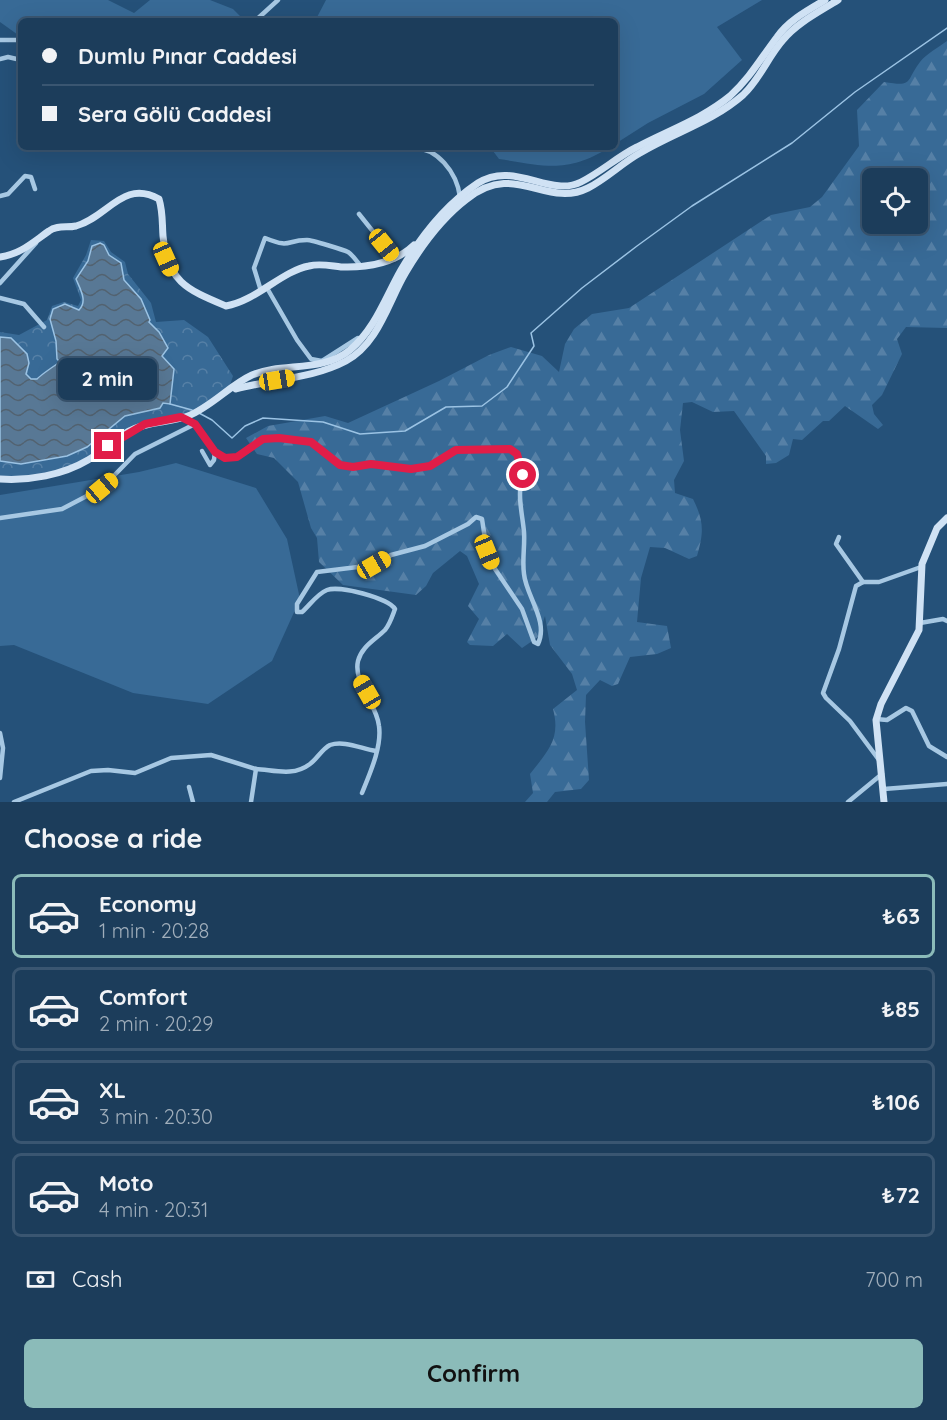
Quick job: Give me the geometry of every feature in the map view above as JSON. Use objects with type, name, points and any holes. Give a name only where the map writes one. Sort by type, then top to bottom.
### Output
[{"type":"main road","points":[[0,257],[23,250],[38,241],[50,229],[76,226],[128,195],[147,193],[159,199],[166,259],[173,275],[184,286],[226,306],[264,290],[307,266],[361,266],[395,259],[404,255],[481,181],[499,175],[513,175],[564,187],[578,184],[634,148],[712,110],[744,83],[788,25],[825,0]]},
{"type":"main road","points":[[228,391],[300,377],[348,360],[368,342],[382,322],[405,273],[433,232],[460,201],[496,183],[526,184],[550,192],[574,193],[588,188],[641,152],[711,119],[749,88],[784,38],[838,0]]},
{"type":"main road","points":[[0,479],[20,480],[70,470],[90,460],[127,432],[145,424],[190,415],[213,398],[253,375],[333,360],[348,352],[367,333],[423,236],[433,232]]},
{"type":"main road","points":[[884,802],[876,719],[881,704],[915,642],[920,623],[921,567],[937,528],[947,518]]},
{"type":"street","points":[[258,18],[278,0]]},
{"type":"street","points":[[0,39],[18,40]]},
{"type":"street","points":[[0,59],[9,57],[18,59]]},
{"type":"street","points":[[431,150],[442,160],[458,182],[460,201]]},
{"type":"street","points":[[0,196],[8,194],[25,176],[31,177],[35,189]]},
{"type":"street","points":[[359,214],[395,259]]},
{"type":"street","points":[[361,266],[347,252],[329,248],[316,241],[305,240],[282,245],[266,238],[254,268],[264,290],[307,356],[316,361],[322,361],[382,322]]},
{"type":"street","points":[[0,283],[38,241]]},
{"type":"street","points":[[0,298],[24,304],[35,313],[44,327]]},
{"type":"street","points":[[181,417],[195,424],[215,452],[225,458],[237,457],[263,439],[279,438],[311,442],[340,465],[353,467],[371,464],[411,469],[430,466],[456,450],[510,449],[517,454],[523,475],[520,496],[524,532],[524,574],[528,594],[539,615],[541,637],[538,644],[534,642],[522,609],[493,566],[487,552],[482,519],[476,517],[468,524],[425,546],[391,555],[374,565],[317,572],[297,604],[297,612],[302,612],[321,593],[331,588],[378,598],[391,603],[395,609],[385,630],[365,646],[358,660],[357,675],[376,710],[380,727],[376,751],[362,793]]},
{"type":"street","points":[[0,518],[62,509],[102,488],[135,454],[195,424]]},
{"type":"street","points":[[202,451],[210,465],[214,460],[215,452]]},
{"type":"street","points":[[839,537],[836,544],[863,582]]},
{"type":"street","points":[[880,763],[850,721],[826,698],[824,693],[839,650],[856,586],[863,582],[879,582],[921,567]]},
{"type":"street","points":[[920,623],[943,619],[947,621]]},
{"type":"street","points":[[876,719],[887,720],[906,708],[912,711],[929,746],[947,757]]},
{"type":"street","points":[[0,733],[3,747],[0,778]]},
{"type":"street","points":[[14,802],[91,771],[135,773],[171,758],[212,754],[255,770],[274,773],[296,771],[309,765],[329,746],[345,743],[376,751]]},
{"type":"street","points":[[251,802],[255,770]]},
{"type":"street","points":[[848,802],[882,774]]},
{"type":"street","points":[[884,789],[947,784]]},
{"type":"street","points":[[189,787],[193,802]]},
{"type":"green space","points":[[0,0],[108,0],[134,13],[150,0],[210,0],[233,9],[242,18],[18,18],[18,35],[0,22]]},
{"type":"green space","points":[[326,0],[762,0],[717,27],[742,60],[704,94],[648,123],[618,142],[618,18],[317,18]]},
{"type":"green space","points":[[947,41],[947,328],[906,327],[897,339],[902,354],[882,395],[872,405],[874,414],[883,425],[878,429],[845,406],[829,421],[823,421],[802,440],[793,439],[789,455],[776,463],[766,464],[766,456],[734,411],[713,412],[692,402],[683,403],[680,430],[684,461],[674,480],[675,493],[693,499],[701,520],[701,540],[697,556],[689,559],[665,548],[650,547],[641,578],[637,622],[667,626],[671,648],[657,654],[630,657],[618,684],[612,686],[600,680],[586,695],[585,722],[589,780],[581,789],[555,792],[547,802],[525,802],[533,793],[530,774],[554,737],[553,709],[577,690],[572,674],[550,645],[545,616],[538,637],[522,648],[507,634],[493,646],[470,645],[467,642],[479,619],[468,606],[479,584],[467,556],[460,551],[433,573],[426,586],[416,595],[343,585],[319,562],[317,538],[311,528],[298,482],[274,458],[257,454],[246,438],[268,426],[325,416],[348,423],[489,355],[511,347],[542,356],[559,372],[565,344],[574,329],[592,314],[629,308],[771,215],[810,207],[822,197],[859,146],[857,110],[884,82],[900,84],[908,81],[929,53]]},
{"type":"green space","points":[[492,150],[605,150],[595,156],[568,165],[530,164],[499,159]]},
{"type":"green space","points":[[91,240],[104,241],[111,252],[125,262],[128,274],[151,303],[156,322],[184,320],[208,337],[233,376],[228,391],[190,415],[145,424],[70,470],[0,479],[0,332],[19,335],[47,320],[52,306],[64,302],[78,306],[81,300],[73,278],[86,255]]},
{"type":"green space","points":[[176,463],[256,488],[287,539],[300,599],[272,661],[208,704],[133,693],[14,645],[0,646],[0,495],[139,472]]},
{"type":"water","points":[[100,243],[104,245],[109,255],[121,263],[124,280],[141,299],[149,322],[159,332],[168,348],[162,356],[174,369],[170,404],[163,403],[160,408],[125,416],[87,447],[67,456],[21,464],[0,461],[0,337],[11,338],[27,354],[29,363],[26,374],[31,379],[37,379],[60,362],[57,359],[56,341],[50,319],[53,309],[65,304],[79,310],[82,306],[82,295],[76,279],[88,261],[92,246]]},
{"type":"waterway","points":[[199,413],[212,420],[232,438],[245,426],[263,418],[323,422],[360,434],[405,431],[446,407],[482,406],[507,387],[534,346],[531,333],[582,288],[692,206],[792,143],[855,92],[947,28]]},
{"type":"waterway","points":[[170,404],[192,410]]},
{"type":"route","points":[[108,446],[127,432],[145,424],[181,417],[195,424],[215,452],[225,458],[237,457],[263,439],[279,438],[311,442],[340,465],[353,467],[371,464],[411,469],[430,466],[456,450],[510,449],[517,454],[523,475]]}]
